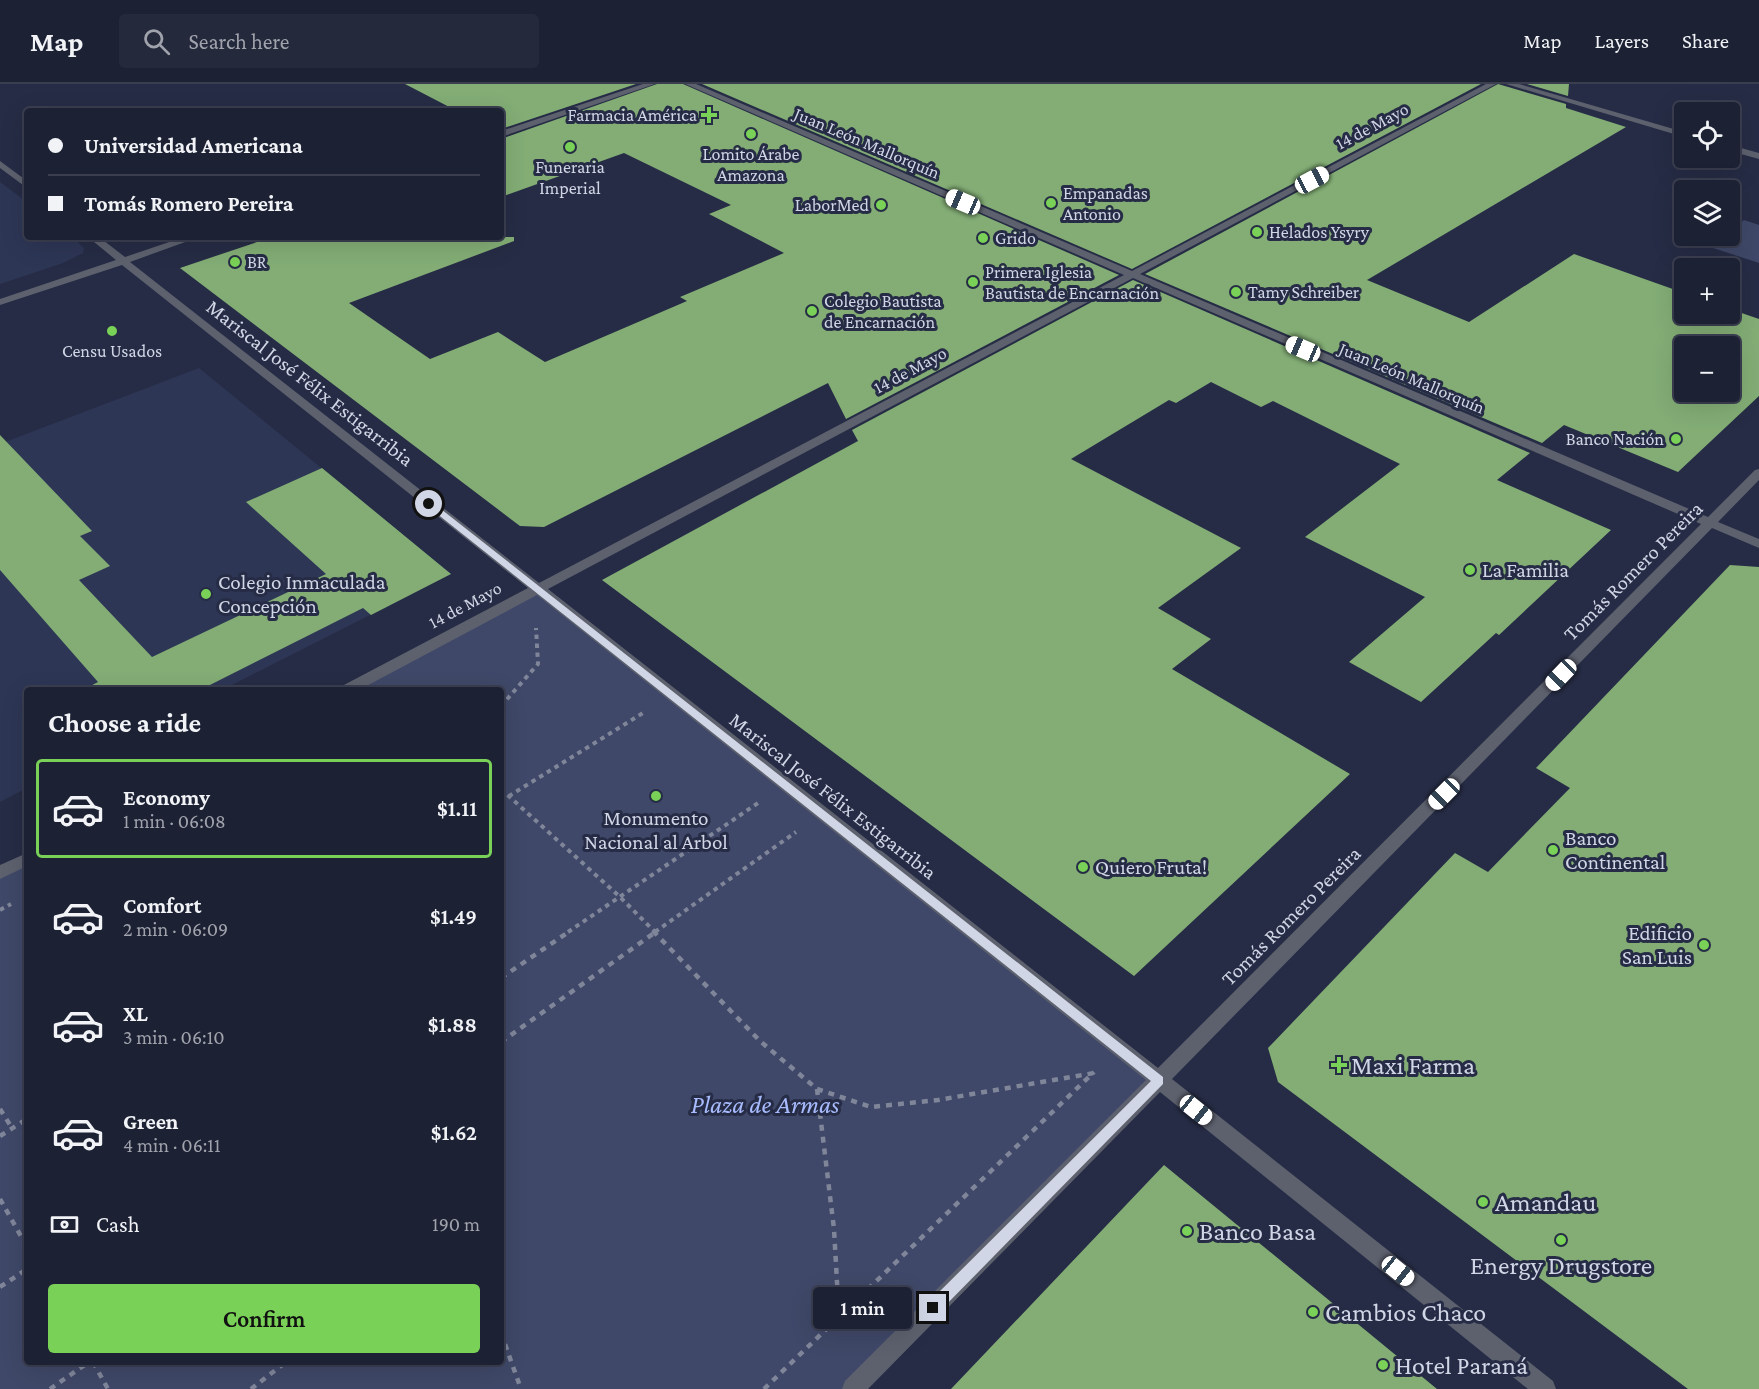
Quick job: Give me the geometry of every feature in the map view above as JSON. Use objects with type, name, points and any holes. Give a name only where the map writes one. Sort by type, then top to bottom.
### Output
[{"type":"street","points":[[504,133],[651,84]]},
{"type":"street","name":"Juan León Mallorquín","points":[[690,84],[1759,544]]},
{"type":"street","name":"14 de Mayo","points":[[353,687],[1492,84]]},
{"type":"street","points":[[1510,84],[1674,132]]},
{"type":"street","points":[[1740,151],[1759,156]]},
{"type":"street","points":[[0,164],[24,183]]},
{"type":"street","name":"Mariscal José Félix Estigarribia","points":[[97,240],[1159,1080],[1545,1389]]},
{"type":"street","points":[[0,302],[185,240]]},
{"type":"street","name":"Tomás Romero Pereira","points":[[853,1389],[1759,473]]},
{"type":"street","points":[[0,873],[24,861]]},
{"type":"path","points":[[504,703],[538,664],[536,621],[545,628]]},
{"type":"path","points":[[504,799],[647,711],[638,703]]},
{"type":"path","points":[[504,792],[620,897],[760,1041],[817,1089],[871,1107],[938,1100],[1095,1072]]},
{"type":"path","points":[[751,795],[767,807]]},
{"type":"path","points":[[504,976],[760,802]]},
{"type":"path","points":[[504,1040],[798,831],[790,825]]},
{"type":"path","points":[[1085,1065],[1095,1072]]},
{"type":"path","points":[[764,1389],[1095,1072]]},
{"type":"path","points":[[817,1089],[834,1229],[839,1318]]},
{"type":"path","points":[[0,1109],[12,1128]]},
{"type":"path","points":[[0,1136],[24,1121]]},
{"type":"path","points":[[0,1198],[24,1242]]},
{"type":"path","points":[[0,1287],[24,1271]]},
{"type":"path","points":[[504,1338],[522,1389]]},
{"type":"path","points":[[50,1389],[86,1365]]},
{"type":"path","points":[[93,1365],[108,1389]]},
{"type":"path","points":[[251,1389],[282,1365]]},
{"type":"shaded area","points":[[0,182],[24,200],[24,240],[75,240],[84,248],[83,253],[63,263],[0,284]]},
{"type":"shaded area","name":"Colegio Inmaculada Concepción","points":[[199,368],[451,574],[228,687],[24,687],[24,790],[0,802],[0,444]]},
{"type":"green space","points":[[1744,220],[1759,225],[1759,263],[1710,247],[1740,246],[1740,223]]},
{"type":"green space","name":"Plaza de Armas","points":[[537,589],[1159,1080],[853,1389],[0,1389],[0,873],[24,861],[24,1365],[504,1365],[504,687],[353,687]]},
{"type":"building","points":[[405,84],[636,84],[504,128],[504,108],[451,108]]},
{"type":"building","points":[[657,84],[683,84],[1119,275],[846,419],[828,383],[544,527],[520,526],[180,268],[263,240],[504,240],[504,237],[514,237],[514,241],[349,303],[430,359],[498,332],[545,362],[687,301],[680,297],[784,253],[709,214],[731,205],[624,153],[504,196],[504,138]]},
{"type":"building","points":[[702,84],[1481,84],[1132,269]]},
{"type":"building","points":[[1498,84],[1566,104],[1566,108],[1626,127],[1367,280],[1469,322],[1574,254],[1674,289],[1674,324],[1740,324],[1740,312],[1759,319],[1759,396],[1678,472],[1564,425],[1542,443],[1145,274]]},
{"type":"building","points":[[1527,84],[1569,84],[1568,96]]},
{"type":"building","points":[[1133,280],[1530,453],[1497,480],[1611,530],[1499,635],[1496,633],[1421,702],[1349,662],[1425,597],[1305,537],[1400,464],[1273,401],[1261,407],[1211,382],[1176,403],[1169,400],[1071,459],[1241,548],[1158,608],[1211,639],[1172,669],[1350,774],[1134,976],[602,580],[858,441],[852,430]]},
{"type":"building","points":[[0,435],[92,531],[80,536],[110,566],[79,580],[152,657],[326,574],[246,502],[322,468],[451,574],[371,615],[363,608],[206,687],[89,687],[98,682],[0,570]]},
{"type":"building","points":[[1730,565],[1759,567],[1759,1389],[1688,1389],[1278,1082],[1268,1048],[1455,853],[1488,872],[1570,788],[1536,768]]},
{"type":"building","points":[[1164,1165],[1308,1283],[1437,1389],[951,1389]]},
{"type":"place","name":"Farmacia América","points":[[709,115]]},
{"type":"place","name":"Lomito Árabe Amazona","points":[[751,134]]},
{"type":"place","name":"Funeraria Imperial","points":[[570,147]]},
{"type":"place","name":"Empanadas Antonio","points":[[1051,203]]},
{"type":"place","name":"LaborMed","points":[[881,205]]},
{"type":"place","name":"Helados Ysyry","points":[[1257,232]]},
{"type":"place","name":"Grido","points":[[983,238]]},
{"type":"place","name":"BR","points":[[235,262]]},
{"type":"place","name":"Primera Iglesia Bautista de Encarnación","points":[[973,282]]},
{"type":"place","name":"Tamy Schreiber","points":[[1236,292]]},
{"type":"place","name":"Colegio Bautista de Encarnación","points":[[812,311]]},
{"type":"place","name":"Censu Usados","points":[[112,331]]},
{"type":"place","name":"Banco Nación","points":[[1676,439]]},
{"type":"place","name":"La Familia","points":[[1470,570]]},
{"type":"place","name":"Colegio Inmaculada Concepción","points":[[206,594]]},
{"type":"place","name":"Monumento Nacional al Arbol","points":[[656,796]]},
{"type":"place","name":"Banco Continental","points":[[1553,850]]},
{"type":"place","name":"Quiero Fruta!","points":[[1083,867]]},
{"type":"place","name":"Edificio San Luis","points":[[1704,945]]},
{"type":"place","name":"Maxi Farma","points":[[1339,1065]]},
{"type":"place","name":"Amandau","points":[[1483,1202]]},
{"type":"place","name":"Banco Basa","points":[[1187,1231]]},
{"type":"place","name":"Energy Drugstore","points":[[1561,1240]]},
{"type":"place","name":"Cambios Chaco","points":[[1313,1312]]},
{"type":"place","name":"Hotel Paraná","points":[[1383,1365]]},
{"type":"route","points":[[429,504],[1159,1080],[933,1308]]}]
